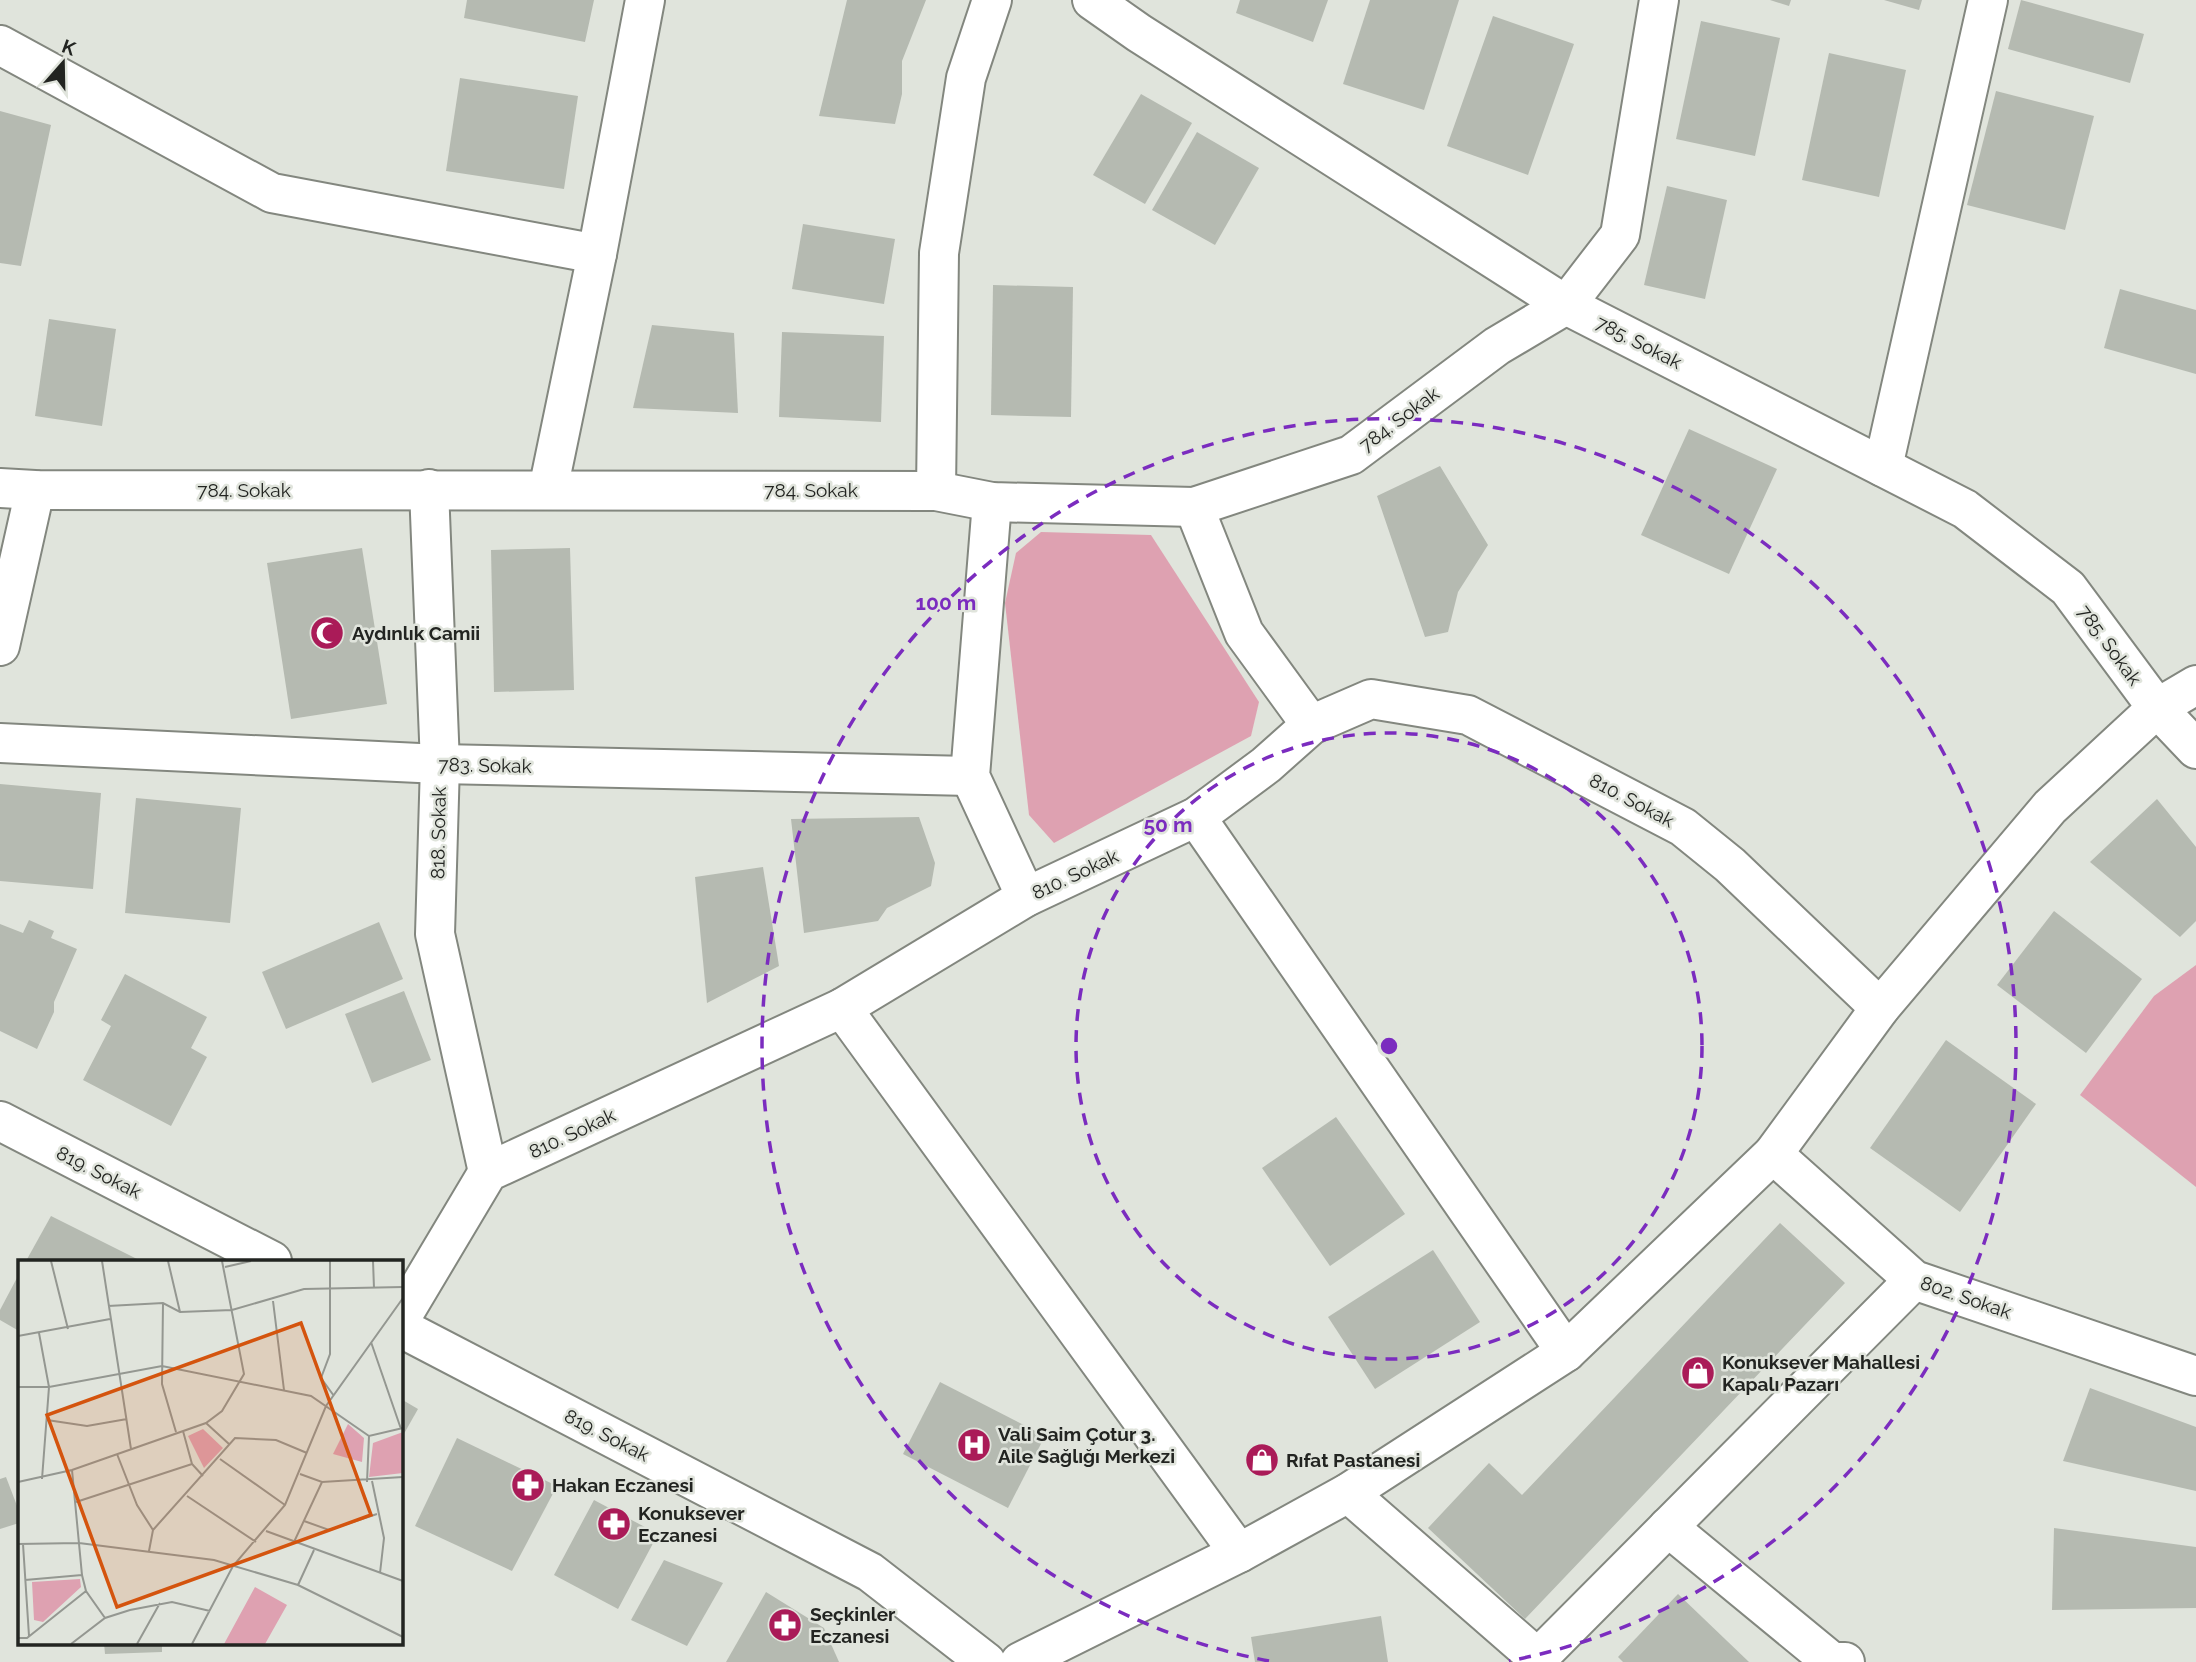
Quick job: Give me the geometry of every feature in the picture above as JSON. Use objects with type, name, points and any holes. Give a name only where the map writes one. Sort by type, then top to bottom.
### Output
[{"type":"street","points":[[548,490],[597,254],[645,0]]},
{"type":"street","points":[[936,491],[939,253],[966,78],[992,0]]},
{"type":"street","name":"785. Sokak","points":[[1092,0],[1139,33],[1566,305],[1965,509],[2068,588],[2157,708],[2196,748]]},
{"type":"street","points":[[1566,305],[1620,235],[1659,0]]},
{"type":"street","points":[[1883,467],[1988,0]]},
{"type":"street","points":[[0,46],[272,194],[597,254]]},
{"type":"street","name":"784. Sokak","points":[[17,489],[936,491],[992,502],[1194,507],[1351,455],[1497,346],[1566,305]]},
{"type":"street","points":[[0,646],[17,489]]},
{"type":"street","name":"818. Sokak","points":[[429,489],[440,764],[435,934],[488,1172]]},
{"type":"street","points":[[992,502],[970,776],[1026,897]]},
{"type":"street","points":[[1194,507],[1244,633],[1311,725]]},
{"type":"street","points":[[1020,1662],[1239,1553],[1348,1493],[1566,1352],[1773,1154],[1880,1008],[2050,807],[2157,708],[2196,685]]},
{"type":"street","name":"810. Sokak","points":[[488,1172],[842,1008],[1026,897],[1196,817],[1266,765],[1311,725],[1371,699],[1468,715],[1683,827],[1730,865],[1880,1008]]},
{"type":"street","name":"783. Sokak","points":[[0,744],[440,764],[970,776]]},
{"type":"street","points":[[1196,817],[1566,1352]]},
{"type":"street","points":[[842,1008],[1239,1553]]},
{"type":"street","name":"819. Sokak","points":[[0,1121],[270,1260]]},
{"type":"street","name":"802. Sokak","points":[[1773,1154],[1914,1280],[2196,1376]]},
{"type":"street","points":[[402,1316],[488,1172]]},
{"type":"street","points":[[1348,1493],[1540,1660],[1914,1280]]},
{"type":"street","name":"819. Sokak","points":[[402,1329],[870,1572],[986,1662]]},
{"type":"street","points":[[1668,1527],[1832,1662],[1845,1662]]},
{"type":"shaded area","points":[[1041,532],[1151,535],[1259,702],[1251,736],[1054,843],[1029,815],[1005,603],[1016,553]]},
{"type":"shaded area","points":[[2196,965],[2196,1187],[2080,1095],[2154,996]]},
{"type":"building","points":[[467,0],[594,0],[585,42],[464,18]]},
{"type":"building","points":[[847,0],[926,0],[902,61],[902,94],[895,124],[819,116]]},
{"type":"building","points":[[1240,0],[1328,0],[1313,42],[1236,13]]},
{"type":"building","points":[[1370,0],[1459,0],[1424,110],[1343,84]]},
{"type":"building","points":[[1770,0],[1791,0],[1789,6]]},
{"type":"building","points":[[1884,0],[1922,0],[1919,10]]},
{"type":"building","points":[[2021,0],[2144,34],[2130,83],[2008,49]]},
{"type":"building","points":[[1493,16],[1574,44],[1528,175],[1447,146]]},
{"type":"building","points":[[1701,21],[1780,38],[1755,156],[1676,139]]},
{"type":"building","points":[[1829,53],[1906,70],[1879,197],[1802,180]]},
{"type":"building","points":[[460,78],[578,96],[564,189],[446,171]]},
{"type":"building","points":[[1996,91],[2094,116],[2065,230],[1967,205]]},
{"type":"building","points":[[1141,94],[1192,123],[1145,204],[1093,175]]},
{"type":"building","points":[[0,111],[51,125],[21,266],[0,263]]},
{"type":"building","points":[[1197,132],[1259,168],[1215,245],[1152,210]]},
{"type":"building","points":[[1667,186],[1727,200],[1705,299],[1644,285]]},
{"type":"building","points":[[803,224],[895,239],[884,304],[792,289]]},
{"type":"building","points":[[993,285],[1073,287],[1071,417],[991,415]]},
{"type":"building","points":[[2120,289],[2196,310],[2196,374],[2104,348]]},
{"type":"building","points":[[49,319],[116,329],[102,426],[35,416]]},
{"type":"building","points":[[652,325],[734,333],[738,413],[633,408]]},
{"type":"building","points":[[782,332],[884,336],[881,422],[779,417]]},
{"type":"building","points":[[1689,429],[1777,469],[1729,574],[1641,535]]},
{"type":"building","points":[[1440,466],[1488,545],[1458,592],[1448,632],[1425,637],[1377,496]]},
{"type":"building","name":"Aydınlık Camii","points":[[362,548],[387,704],[291,719],[267,563]]},
{"type":"building","points":[[570,548],[574,690],[494,692],[491,550]]},
{"type":"building","points":[[0,784],[101,793],[93,889],[0,881]]},
{"type":"building","points":[[136,798],[241,808],[230,923],[125,913]]},
{"type":"building","points":[[2157,799],[2196,847],[2196,921],[2180,937],[2090,862]]},
{"type":"building","points":[[919,817],[935,863],[931,886],[887,908],[878,921],[804,933],[791,819]]},
{"type":"building","points":[[763,867],[779,966],[707,1003],[695,877]]},
{"type":"building","points":[[2054,911],[2142,979],[2086,1053],[1997,985]]},
{"type":"building","points":[[29,920],[54,931],[51,938],[77,949],[37,1049],[0,1031],[0,924],[23,933]]},
{"type":"building","points":[[379,922],[403,979],[286,1029],[262,972]]},
{"type":"building","points":[[125,974],[207,1017],[191,1048],[207,1057],[171,1126],[83,1080],[111,1026],[101,1020]]},
{"type":"building","points":[[404,991],[431,1060],[372,1083],[345,1014]]},
{"type":"building","points":[[1946,1040],[2036,1104],[1960,1212],[1870,1148]]},
{"type":"building","points":[[1336,1117],[1405,1214],[1330,1266],[1262,1168]]},
{"type":"building","points":[[51,1216],[139,1260],[27,1260]]},
{"type":"building","name":"Konuksever Mahallesi Kapalı Pazarı","points":[[1780,1223],[1845,1283],[1525,1619],[1428,1528],[1489,1463],[1522,1495]]},
{"type":"building","points":[[1433,1250],[1480,1322],[1375,1389],[1328,1317]]},
{"type":"building","points":[[18,1276],[18,1330],[0,1320],[0,1310]]},
{"type":"building","name":"Vali Saim Çotur 3. Aile Sağlığı Merkezi","points":[[940,1382],[1045,1436],[1008,1508],[903,1454]]},
{"type":"building","points":[[2090,1388],[2196,1427],[2196,1491],[2063,1461]]},
{"type":"building","points":[[402,1400],[418,1409],[402,1437]]},
{"type":"building","points":[[457,1438],[557,1486],[512,1571],[415,1526]]},
{"type":"building","points":[[6,1477],[18,1508],[18,1523],[0,1529],[0,1479]]},
{"type":"building","points":[[594,1500],[658,1534],[618,1609],[554,1575]]},
{"type":"building","points":[[2054,1528],[2196,1547],[2196,1608],[2052,1610]]},
{"type":"building","points":[[664,1560],[723,1583],[687,1646],[631,1620]]},
{"type":"building","points":[[766,1592],[824,1628],[839,1662],[726,1662]]},
{"type":"building","points":[[1678,1594],[1749,1662],[1623,1662],[1618,1657]]},
{"type":"building","points":[[1381,1616],[1388,1662],[1255,1662],[1251,1637]]},
{"type":"building","points":[[104,1644],[162,1644],[162,1652],[105,1654]]},
{"type":"place","name":"Aydınlık Camii","points":[[327,633]]},
{"type":"place","name":"Konuksever Mahallesi Kapalı Pazarı","points":[[1698,1373]]},
{"type":"place","name":"Vali Saim Çotur 3. Aile Sağlığı Merkezi","points":[[974,1445]]},
{"type":"place","name":"Rıfat Pastanesi","points":[[1262,1460]]},
{"type":"place","name":"Hakan Eczanesi","points":[[528,1485]]},
{"type":"place","name":"Konuksever Eczanesi","points":[[614,1524]]},
{"type":"place","name":"Seçkinler Eczanesi","points":[[785,1625]]}]
